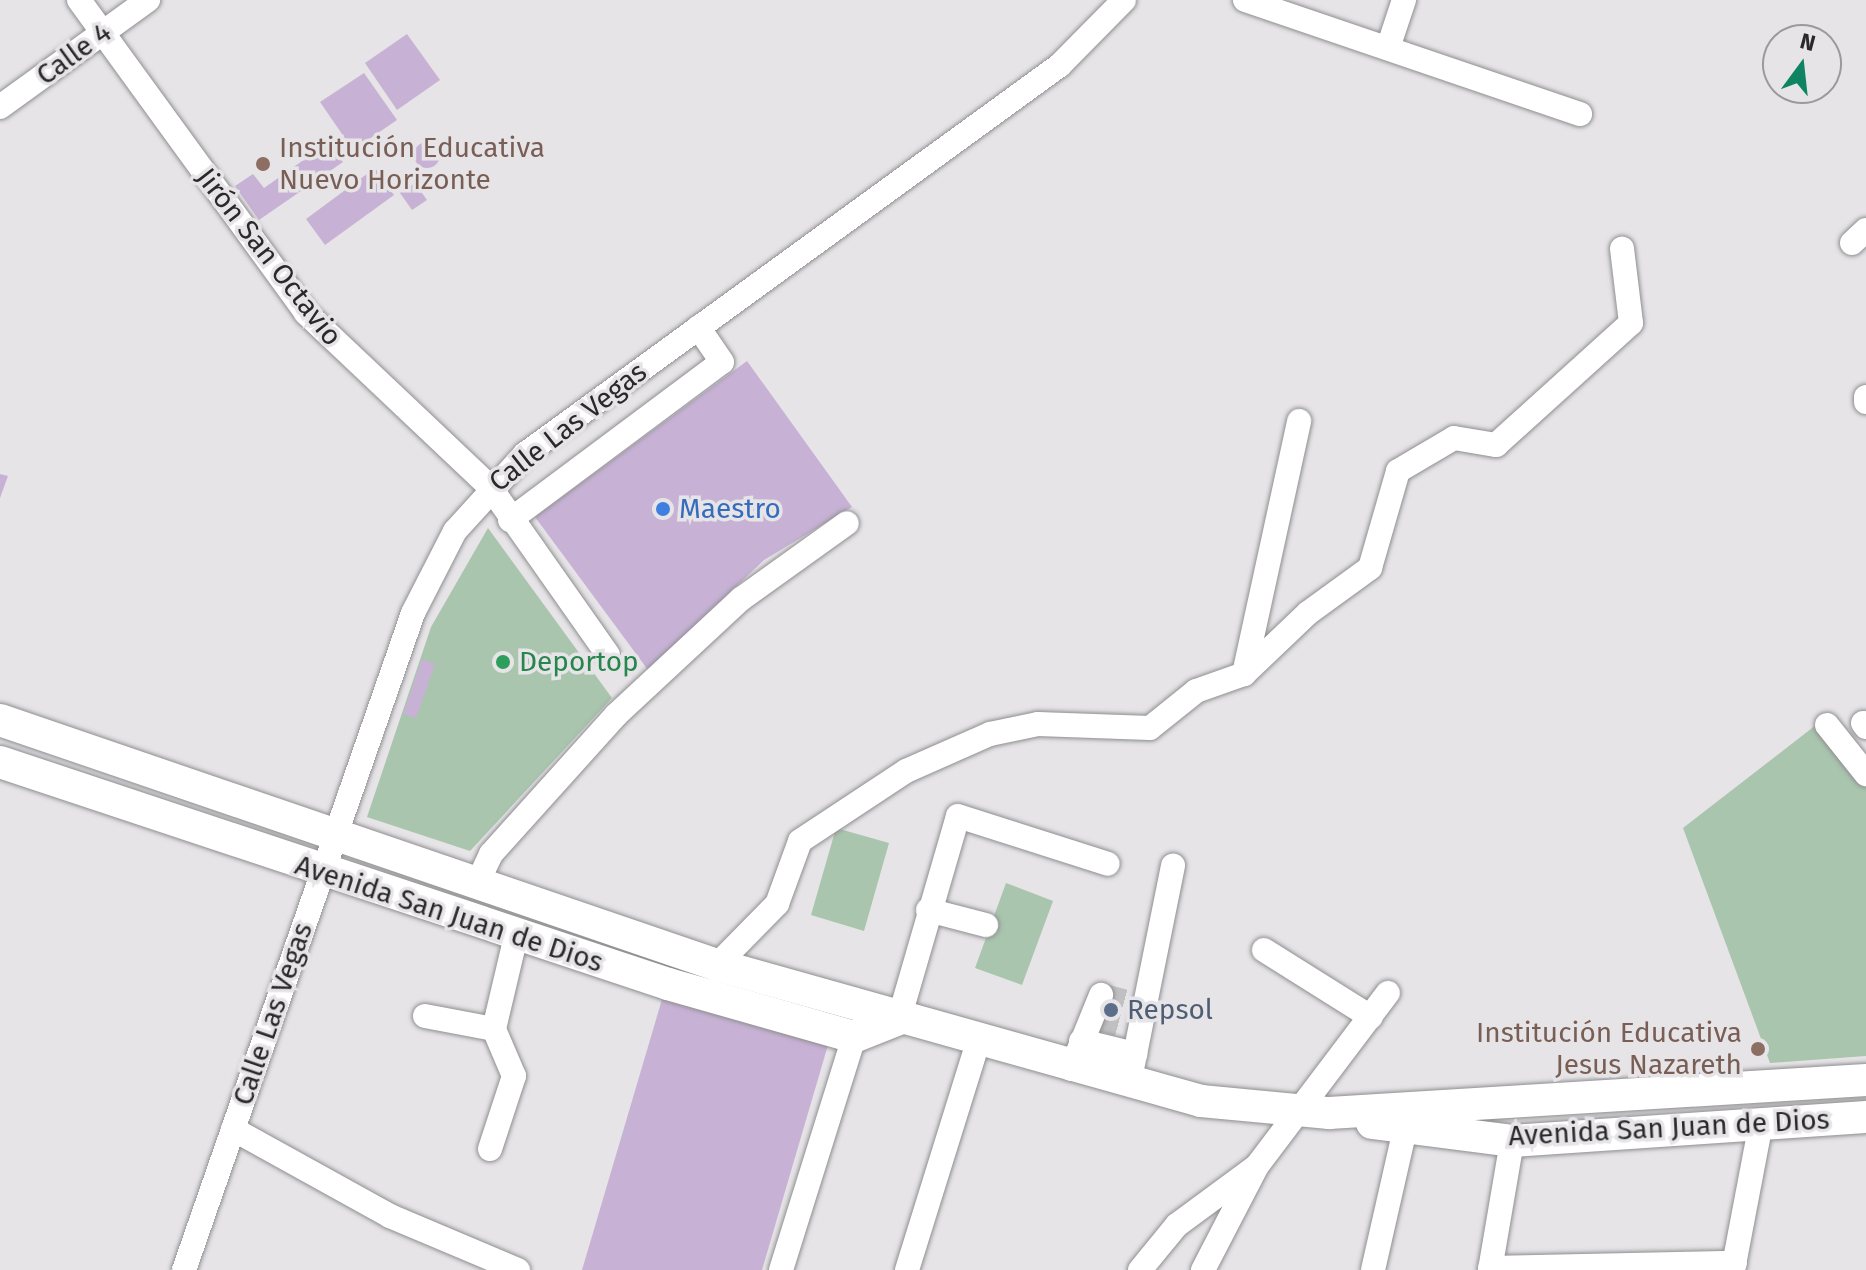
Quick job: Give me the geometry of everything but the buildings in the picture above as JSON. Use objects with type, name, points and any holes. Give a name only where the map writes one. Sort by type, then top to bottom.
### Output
[{"type":"main road","name":"Avenida San Juan de Dios","points":[[0,720],[334,838],[717,965],[978,1042],[1076,1055],[1296,1113],[1866,1080]]},
{"type":"main road","name":"Avenida San Juan de Dios","points":[[0,762],[516,936],[854,1037]]},
{"type":"main road","points":[[854,1037],[899,1019]]},
{"type":"main road","name":"Avenida San Juan de Dios","points":[[1329,1113],[1405,1129],[1512,1141],[1866,1117]]},
{"type":"street","name":"Jirón San Octavio","points":[[79,0],[306,313],[490,487],[510,520],[608,655]]},
{"type":"street","name":"Calle 4","points":[[0,107],[148,0]]},
{"type":"street","name":"Calle Las Vegas","points":[[184,1270],[425,587],[490,487],[698,327],[1060,65],[1124,0]]},
{"type":"street","points":[[1245,0],[1580,114]]},
{"type":"street","points":[[1388,48],[1404,0]]},
{"type":"street","points":[[717,965],[777,904],[800,841],[906,771],[990,734],[1038,724],[1150,728],[1196,691],[1244,674],[1370,568],[1398,471],[1454,438],[1496,445],[1631,323],[1622,249]]},
{"type":"street","points":[[510,520],[722,362],[698,327]]},
{"type":"street","points":[[1244,674],[1299,421]]},
{"type":"street","points":[[477,884],[491,854],[616,715],[741,599],[847,523]]},
{"type":"street","points":[[1827,725],[1866,774]]},
{"type":"street","points":[[899,1019],[928,910],[958,816],[1108,864]]},
{"type":"street","points":[[1132,1069],[1133,1015],[1173,865]]},
{"type":"street","points":[[928,910],[986,925]]},
{"type":"street","points":[[490,1149],[514,1076],[494,1029],[516,936]]},
{"type":"street","points":[[1264,950],[1371,1017]]},
{"type":"street","points":[[1203,1270],[1257,1166],[1388,993]]},
{"type":"street","points":[[1076,1055],[1095,1010]]},
{"type":"street","points":[[425,1016],[494,1029]]},
{"type":"street","points":[[781,1270],[854,1037]]},
{"type":"street","points":[[907,1270],[978,1042]]},
{"type":"street","points":[[1512,1141],[1490,1269],[1734,1267],[1761,1123]]},
{"type":"street","points":[[233,1129],[402,1222],[518,1270]]},
{"type":"street","points":[[1372,1269],[1405,1129]]},
{"type":"street","points":[[1140,1270],[1177,1225],[1257,1166]]},
{"type":"green space","name":"Deportop","points":[[488,528],[612,698],[470,851],[367,817],[431,627]]},
{"type":"green space","points":[[1816,725],[1866,787],[1866,1056],[1770,1063],[1683,828]]},
{"type":"green space","points":[[836,828],[889,843],[864,931],[811,915]]},
{"type":"green space","points":[[1006,883],[1053,901],[1022,985],[975,968]]},
{"type":"tunnel","points":[[1101,995],[1127,1002]]},
{"type":"tunnel","points":[[1095,1018],[1121,1025]]},
{"type":"place","name":"Institución Educativa Nuevo Horizonte","points":[[263,164]]},
{"type":"place","name":"Maestro","points":[[663,509]]},
{"type":"place","name":"Deportop","points":[[503,662]]},
{"type":"place","name":"Repsol","points":[[1111,1010]]},
{"type":"place","name":"Institución Educativa Jesus Nazareth","points":[[1758,1049]]}]
